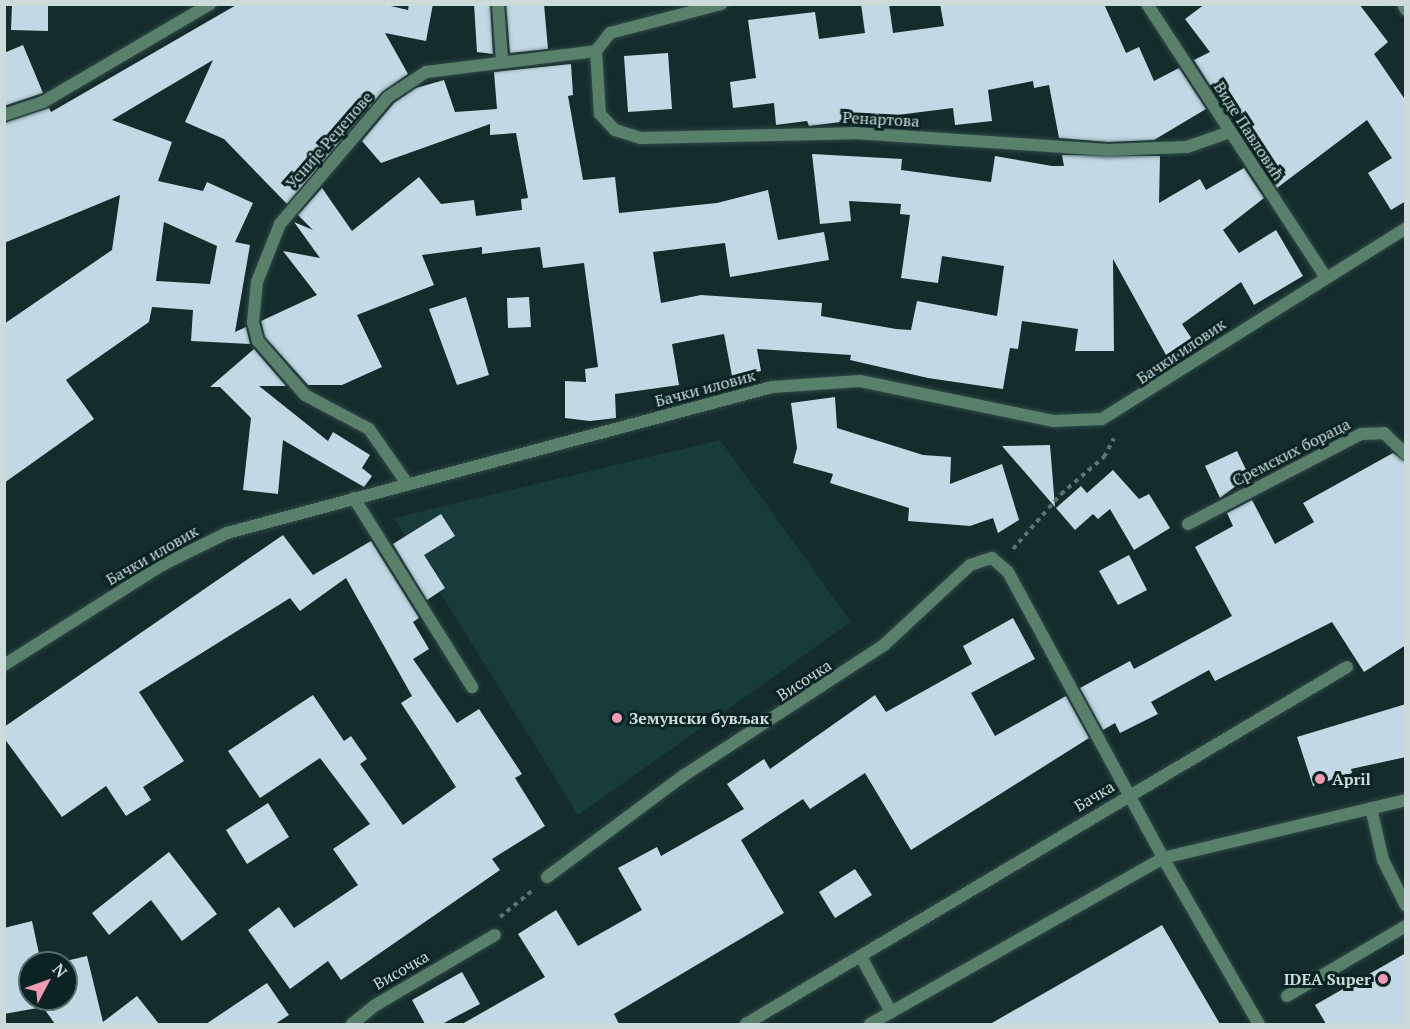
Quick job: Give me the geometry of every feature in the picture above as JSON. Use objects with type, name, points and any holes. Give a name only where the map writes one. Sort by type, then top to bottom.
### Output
[{"type":"street","points":[[4,115],[43,102],[210,4]]},
{"type":"street","points":[[498,4],[502,61]]},
{"type":"street","points":[[597,51],[603,38],[617,30],[721,4]]},
{"type":"street","name":"Виде Павловић","points":[[1147,4],[1324,275]]},
{"type":"street","points":[[1403,4],[1406,10]]},
{"type":"street","name":"Усније Реџепове","points":[[406,482],[369,429],[318,404],[270,358],[253,322],[257,282],[280,224],[388,97],[426,72],[597,51]]},
{"type":"street","name":"Ренартова","points":[[597,51],[600,114],[615,130],[641,138],[855,133],[1108,150],[1187,147],[1230,132]]},
{"type":"street","name":"Бачки иловик","points":[[4,665],[196,546],[406,482],[803,382],[893,385],[1071,424],[1102,419],[1130,406],[1324,275],[1406,228]]},
{"type":"street","name":"Сремских бораца","points":[[1188,524],[1361,434],[1384,433],[1406,454]]},
{"type":"street","points":[[354,498],[472,687]]},
{"type":"street","name":"Височка","points":[[547,877],[683,776],[884,645],[970,565],[992,558],[1001,564]]},
{"type":"street","points":[[1001,564],[1163,858],[1259,1024]]},
{"type":"street","name":"Бачка","points":[[746,1024],[1129,794],[1347,667]]},
{"type":"street","points":[[870,1024],[1163,858],[1406,800]]},
{"type":"street","points":[[1371,808],[1383,860],[1406,906]]},
{"type":"street","points":[[1287,996],[1406,926]]},
{"type":"street","name":"Височка","points":[[352,1024],[374,1005],[495,935]]},
{"type":"street","points":[[861,957],[891,1012]]},
{"type":"path","points":[[1001,564],[1061,494],[1104,457],[1130,406]]},
{"type":"path","points":[[495,935],[500,916],[547,877]]},
{"type":"shaded area","name":"Земунски бувљак","points":[[720,440],[851,622],[578,815],[394,518]]},
{"type":"building","points":[[12,4],[48,4],[48,31],[11,30]]},
{"type":"building","points":[[238,4],[382,4],[408,10],[409,4],[433,4],[426,41],[385,33],[408,74],[382,92],[287,204],[224,139],[185,122],[213,60],[112,120],[172,142],[158,181],[203,191],[207,182],[253,203],[235,242],[250,245],[235,332],[246,327],[250,344],[191,341],[193,310],[152,307],[149,322],[66,380],[94,419],[4,483],[4,324],[112,250],[120,195],[4,243],[4,123],[49,108],[51,112]],"holes":[[[164,222],[217,246],[210,284],[156,281]]]},
{"type":"building","points":[[474,4],[490,4],[493,54],[477,52]]},
{"type":"building","points":[[506,4],[544,4],[548,49],[510,53]]},
{"type":"building","points":[[861,4],[889,4],[893,33],[944,26],[940,4],[1104,4],[1126,53],[1139,47],[1154,81],[1179,68],[1206,109],[1154,140],[1108,142],[1059,138],[1049,85],[1034,88],[1033,81],[988,90],[992,121],[955,125],[953,108],[809,126],[807,121],[776,125],[774,103],[733,108],[730,82],[756,78],[748,20],[815,12],[819,39],[865,33]]},
{"type":"building","points":[[1205,4],[1359,4],[1388,42],[1374,54],[1406,101],[1406,201],[1391,210],[1368,173],[1392,158],[1367,120],[1277,188],[1258,159],[1269,153],[1228,97],[1220,101],[1194,60],[1210,52],[1185,19]]},
{"type":"building","points":[[23,45],[43,93],[4,106],[4,53]]},
{"type":"building","points":[[668,53],[672,109],[628,112],[624,56]]},
{"type":"building","points":[[571,64],[573,95],[568,96],[583,180],[615,177],[619,213],[717,203],[768,190],[778,240],[824,232],[829,260],[730,277],[725,243],[653,252],[661,303],[701,295],[822,303],[821,316],[911,330],[917,301],[997,316],[1004,266],[942,256],[938,283],[901,278],[910,215],[900,214],[901,204],[849,201],[851,221],[820,224],[812,154],[902,159],[901,170],[991,182],[995,156],[1064,166],[1062,155],[1160,156],[1159,203],[1200,179],[1206,190],[1244,168],[1264,198],[1223,230],[1239,253],[1276,230],[1303,276],[1254,305],[1241,282],[1182,324],[1196,345],[1171,364],[1113,259],[1114,351],[1075,351],[1078,329],[1022,321],[1018,349],[1010,348],[1003,389],[928,378],[850,360],[851,355],[757,349],[761,371],[732,376],[724,334],[672,344],[679,385],[615,394],[616,418],[590,421],[565,418],[565,381],[586,382],[585,369],[598,367],[584,263],[543,268],[540,247],[482,254],[482,247],[422,255],[434,285],[357,315],[382,367],[342,385],[308,385],[265,337],[261,321],[317,295],[283,251],[320,258],[294,222],[313,230],[298,215],[322,188],[352,231],[419,177],[441,204],[474,200],[476,216],[522,210],[521,199],[528,198],[516,133],[490,135],[490,124],[381,163],[362,141],[394,103],[416,88],[444,80],[455,112],[497,109],[494,72]]},
{"type":"building","points":[[466,297],[489,375],[457,385],[429,309]]},
{"type":"building","points":[[529,297],[531,327],[508,328],[507,298]]},
{"type":"building","points":[[254,349],[286,386],[259,386],[328,441],[333,432],[370,455],[362,468],[372,476],[364,487],[283,440],[278,494],[243,490],[251,418],[220,387],[210,387]]},
{"type":"building","points":[[835,397],[837,428],[923,455],[951,457],[950,484],[1002,464],[1019,520],[998,533],[993,518],[970,526],[908,521],[909,508],[830,483],[833,474],[793,463],[797,448],[791,403]]},
{"type":"building","points":[[1050,445],[1055,507],[1002,446]]},
{"type":"building","points":[[1237,451],[1249,476],[1220,498],[1205,466]]},
{"type":"building","points":[[1393,453],[1406,462],[1406,645],[1364,672],[1332,622],[1215,681],[1209,670],[1151,702],[1158,714],[1120,733],[1115,723],[1103,730],[1080,688],[1130,661],[1134,669],[1232,616],[1195,547],[1233,526],[1227,513],[1252,500],[1275,544],[1314,522],[1303,503]]},
{"type":"building","points":[[1113,470],[1139,499],[1149,494],[1170,528],[1134,550],[1110,509],[1098,519],[1093,514],[1075,530],[1056,508],[1081,486],[1087,493]]},
{"type":"building","points":[[441,514],[455,536],[424,555],[445,588],[427,600],[393,544]]},
{"type":"building","points":[[283,535],[313,575],[371,541],[419,618],[413,622],[429,649],[413,659],[457,723],[479,709],[522,774],[515,778],[545,826],[492,859],[500,870],[341,980],[328,961],[290,989],[248,930],[279,907],[294,928],[358,885],[333,849],[370,824],[320,758],[260,798],[228,751],[313,695],[344,741],[351,736],[367,759],[360,764],[403,825],[456,787],[401,703],[412,696],[346,578],[300,611],[290,598],[139,692],[184,761],[143,787],[151,800],[126,816],[106,786],[62,817],[4,738],[4,727]]},
{"type":"building","points":[[1129,555],[1147,590],[1118,605],[1099,571]]},
{"type":"building","points":[[1013,618],[1035,659],[971,693],[995,736],[1066,696],[1089,738],[911,850],[865,773],[810,809],[803,799],[741,840],[784,913],[614,1014],[619,1024],[462,1024],[545,977],[518,934],[556,910],[578,946],[642,910],[618,868],[657,847],[661,856],[744,809],[727,784],[764,759],[770,769],[875,695],[886,712],[972,664],[963,646]]},
{"type":"building","points":[[1406,704],[1406,757],[1351,769],[1352,773],[1313,786],[1297,737]]},
{"type":"building","points":[[268,803],[289,837],[247,864],[226,830]]},
{"type":"building","points":[[169,852],[217,914],[182,941],[151,900],[109,935],[92,913]]},
{"type":"building","points":[[855,869],[872,895],[835,918],[819,892]]},
{"type":"building","points":[[32,921],[38,951],[18,951],[18,1011],[21,1011],[4,1014],[4,928]]},
{"type":"building","points":[[1162,925],[1220,1024],[990,1024],[1095,964]]},
{"type":"building","name":"IDEA Super","points":[[1406,953],[1406,1024],[1326,1024],[1315,1005]]},
{"type":"building","points":[[87,956],[103,1022],[137,996],[159,1024],[55,1024],[46,1011],[78,1011],[78,958]]},
{"type":"building","points":[[462,972],[480,1004],[442,1024],[425,1024],[412,1000]]},
{"type":"building","points":[[267,983],[289,1015],[275,1024],[206,1024]]},
{"type":"place","name":"Земунски бувљак","points":[[617,718]]},
{"type":"place","name":"April","points":[[1320,779]]},
{"type":"place","name":"IDEA Super","points":[[1383,979]]}]
